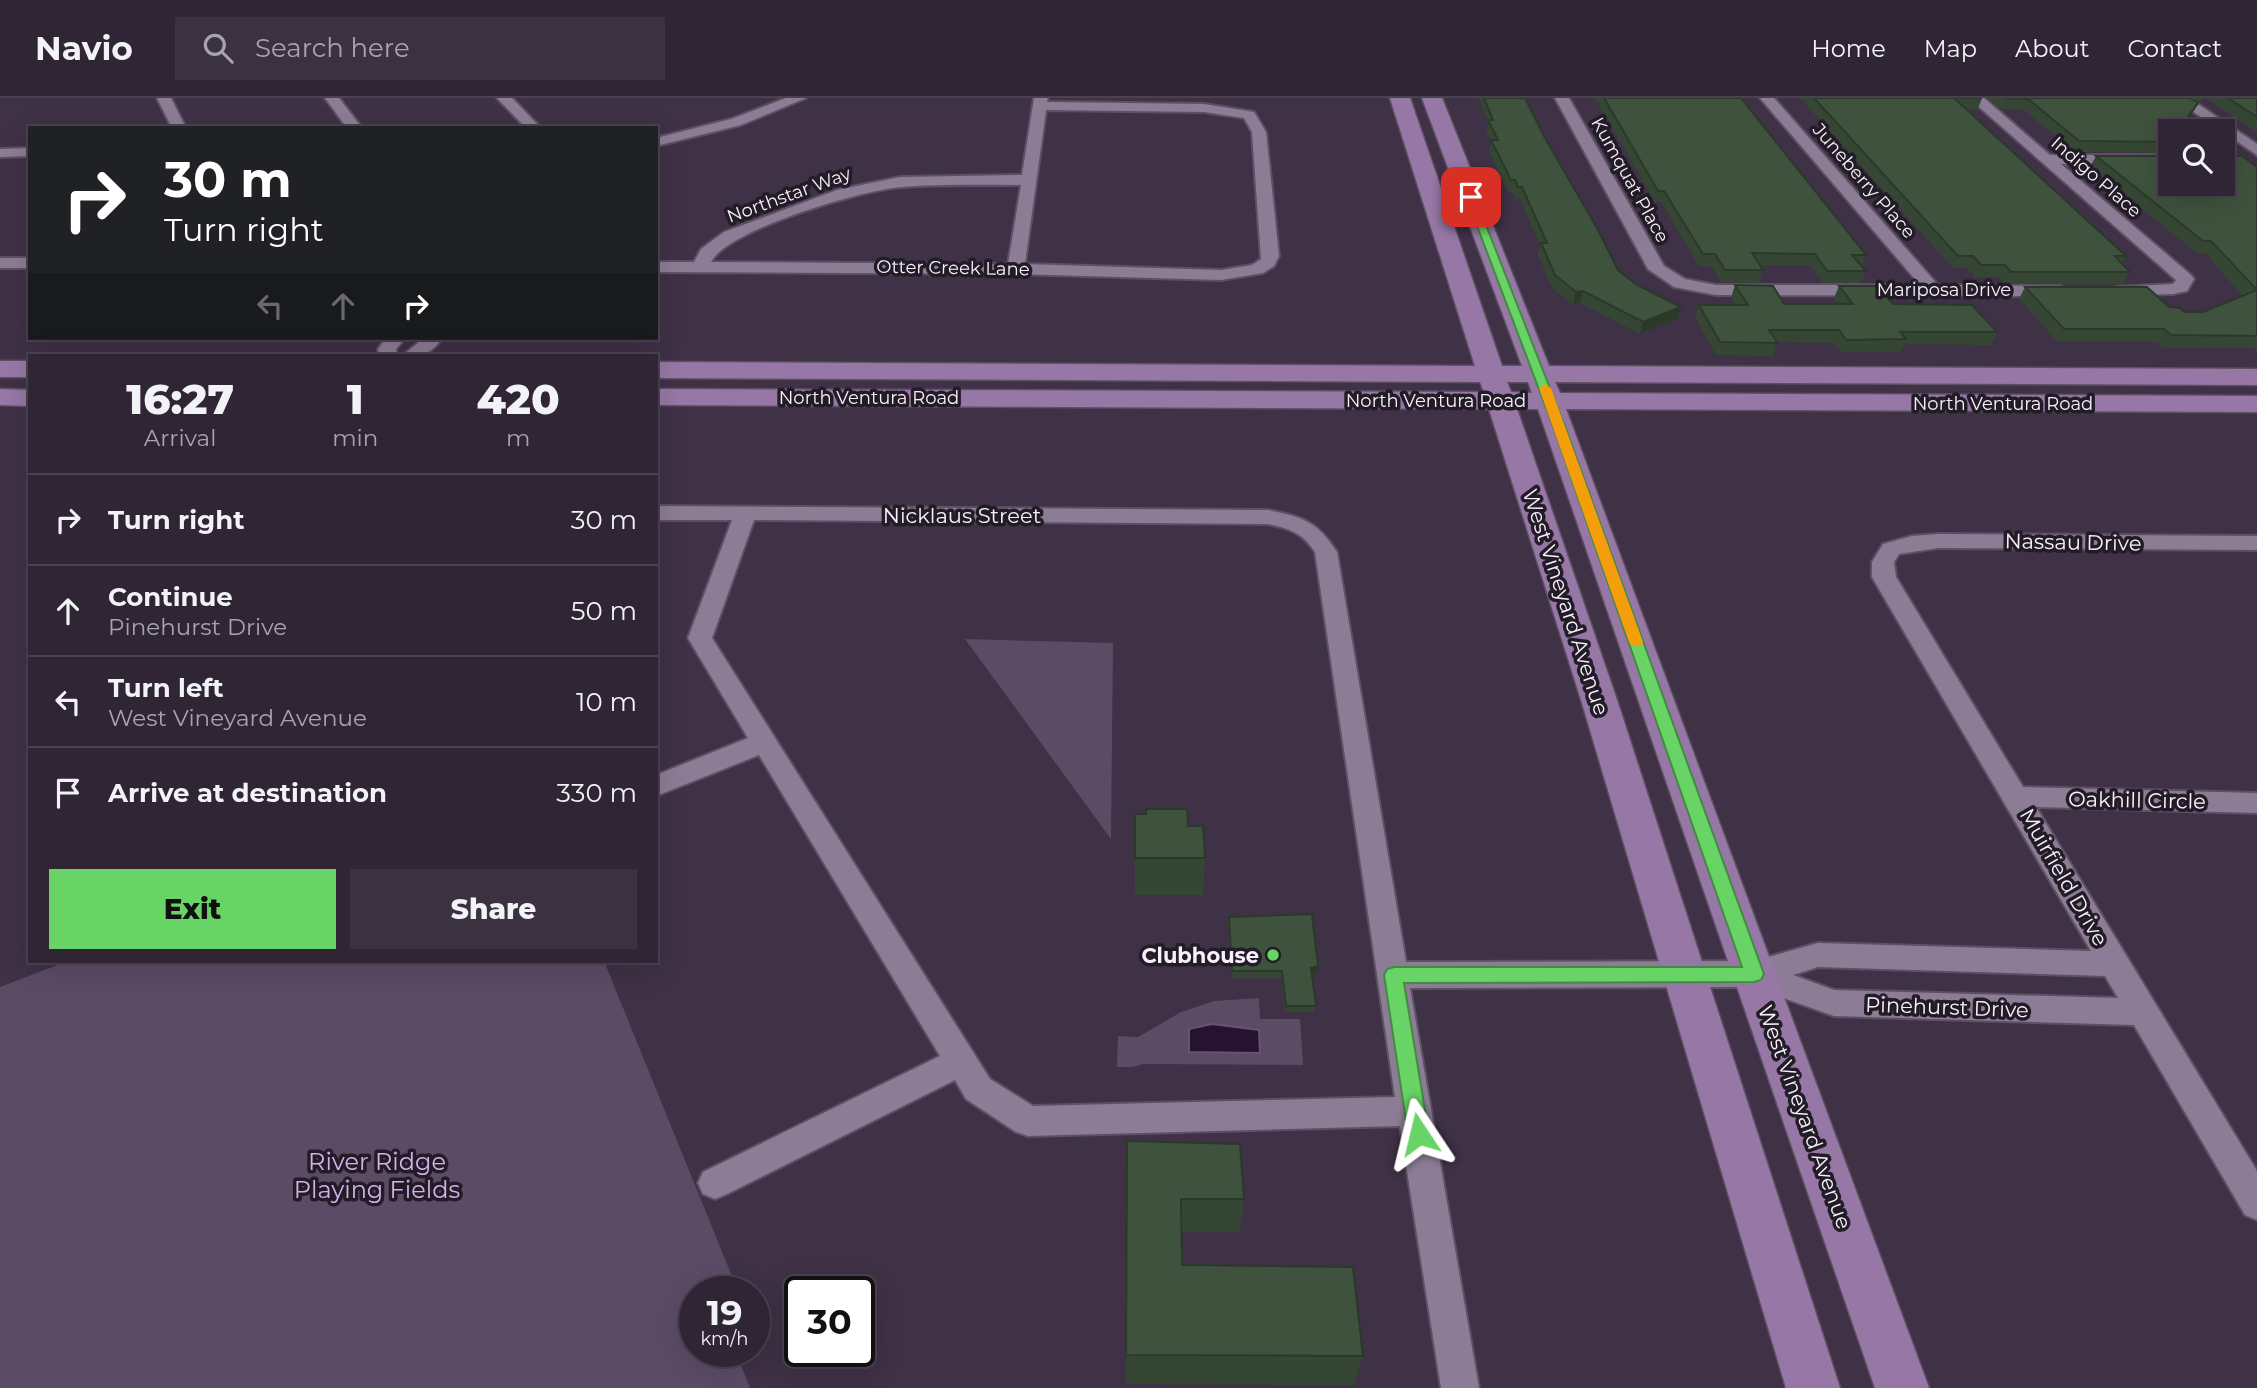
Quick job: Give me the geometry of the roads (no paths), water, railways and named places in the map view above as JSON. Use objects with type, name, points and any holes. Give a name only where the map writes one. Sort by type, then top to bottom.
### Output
[{"type":"main road","name":"West Vineyard Avenue","points":[[1400,98],[1600,703],[1812,1388]]},
{"type":"main road","name":"West Vineyard Avenue","points":[[1432,98],[1550,402],[1902,1388]]},
{"type":"main road","points":[[0,369],[28,369]]},
{"type":"main road","name":"North Ventura Road","points":[[658,370],[1496,387],[1550,402],[2257,404]]},
{"type":"main road","name":"North Ventura Road","points":[[658,397],[1496,387],[1539,373],[2257,377]]},
{"type":"main road","points":[[0,397],[28,398]]},
{"type":"street","points":[[164,98],[178,126]]},
{"type":"street","points":[[332,98],[353,126]]},
{"type":"street","points":[[504,98],[532,126]]},
{"type":"street","points":[[658,142],[736,122],[799,98]]},
{"type":"street","name":"Kumquat Place","points":[[1562,98],[1657,269],[1667,277]]},
{"type":"street","name":"Juneberry Place","points":[[1767,98],[1932,289]]},
{"type":"street","name":"Indigo Place","points":[[1976,98],[2181,275],[2185,279],[2181,287]]},
{"type":"street","points":[[2180,98],[2253,157]]},
{"type":"street","points":[[1016,269],[1041,102],[1204,108],[1242,113],[1255,123],[1259,132],[1272,256],[1268,262],[1250,271]]},
{"type":"street","points":[[0,153],[28,152]]},
{"type":"street","points":[[2046,159],[2158,160]]},
{"type":"street","name":"Northstar Way","points":[[701,265],[707,253],[730,235],[843,193],[900,182],[1029,180]]},
{"type":"street","points":[[0,263],[28,263]]},
{"type":"street","name":"Otter Creek Lane","points":[[658,267],[701,265],[1016,269],[1221,275],[1250,271]]},
{"type":"street","name":"Mariposa Drive","points":[[1667,277],[1690,286],[1716,290],[2163,291],[2181,287]]},
{"type":"street","points":[[414,354],[432,340]]},
{"type":"street","name":"Nicklaus Street","points":[[658,513],[1268,517],[1301,523],[1317,537],[1326,552],[1460,1388]]},
{"type":"street","points":[[745,514],[700,638],[978,1089],[1028,1121],[1414,1111]]},
{"type":"street","name":"Nassau Drive","points":[[1891,550],[1912,543],[1938,541],[2257,543]]},
{"type":"street","name":"Muirfield Drive","points":[[1891,550],[1883,562],[1884,577],[2018,797],[2257,1203]]},
{"type":"street","points":[[658,785],[765,742]]},
{"type":"street","name":"Oakhill Circle","points":[[2018,797],[2257,803]]},
{"type":"street","name":"Pinehurst Drive","points":[[1682,972],[1754,974],[1818,955],[2115,964]]},
{"type":"street","points":[[1394,975],[1682,972]]},
{"type":"street","name":"Pinehurst Drive","points":[[1754,974],[1834,1003],[2144,1012]]},
{"type":"street","points":[[715,1183],[961,1061]]},
{"type":"place","name":"Clubhouse","points":[[1273,955]]},
{"type":"park label","name":"River Ridge Playing Fields","points":[[377,1175]]}]
